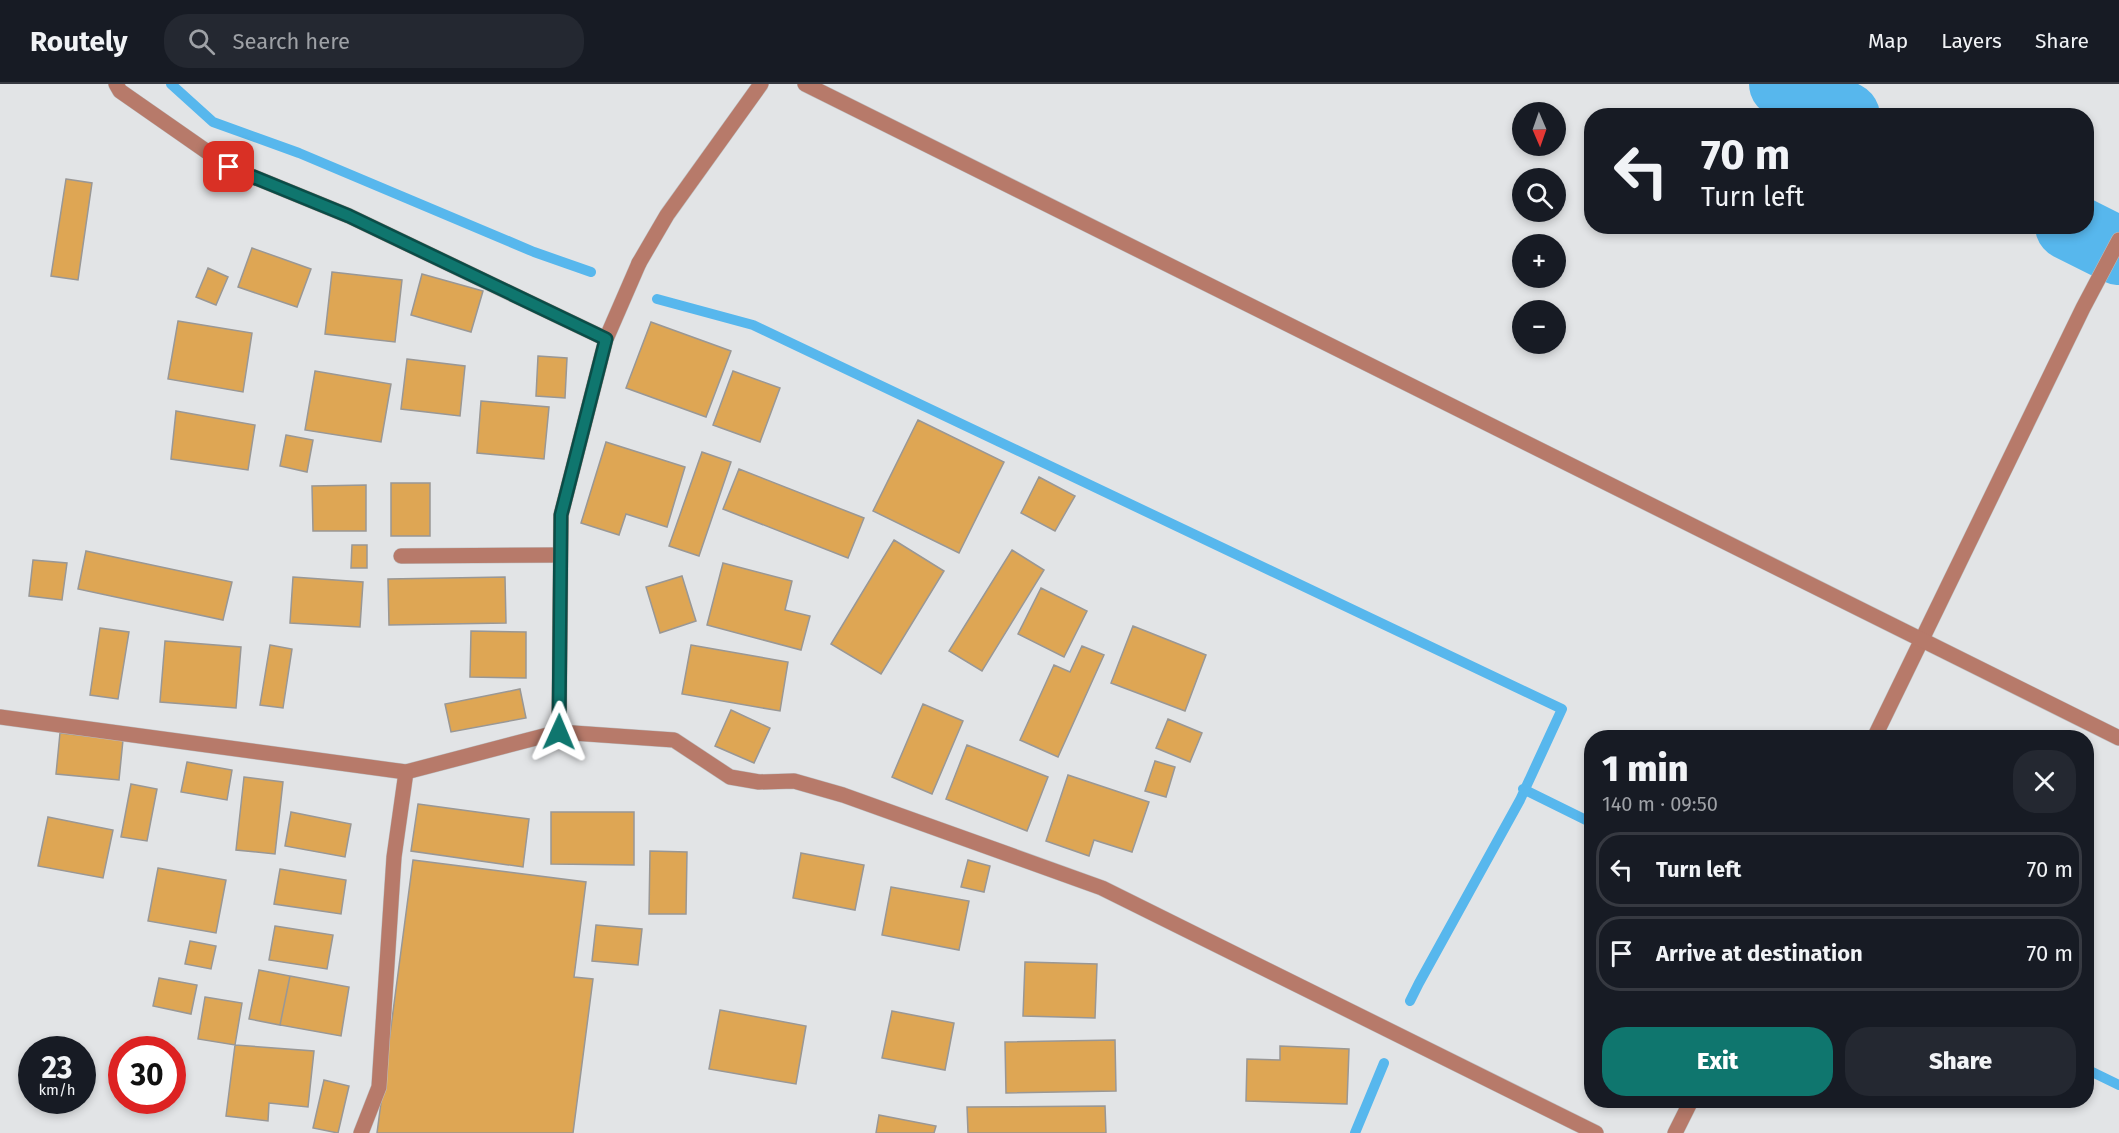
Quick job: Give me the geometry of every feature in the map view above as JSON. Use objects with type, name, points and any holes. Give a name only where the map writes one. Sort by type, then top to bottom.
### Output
[{"type":"street","points":[[116,84],[120,91],[229,167],[349,216],[606,339]]},
{"type":"street","points":[[559,732],[561,515],[606,339],[639,263],[667,215],[761,84]]},
{"type":"street","points":[[805,84],[2119,738]]},
{"type":"street","points":[[1878,730],[2083,308],[2119,240]]},
{"type":"street","points":[[401,556],[560,555]]},
{"type":"street","points":[[0,717],[406,772],[559,732],[674,740],[730,777],[759,782],[794,781],[843,795],[1102,888],[1596,1133]]},
{"type":"street","points":[[361,1133],[379,1087],[394,857],[406,772]]},
{"type":"street","points":[[1675,1133],[1688,1108]]},
{"type":"building","points":[[66,179],[92,183],[78,280],[51,276]]},
{"type":"building","points":[[252,248],[311,269],[297,307],[238,287]]},
{"type":"building","points":[[208,268],[228,277],[216,305],[196,297]]},
{"type":"building","points":[[332,272],[402,280],[395,342],[325,334]]},
{"type":"building","points":[[422,274],[483,291],[471,332],[411,315]]},
{"type":"building","points":[[178,321],[252,333],[243,392],[168,379]]},
{"type":"building","points":[[651,322],[731,351],[706,417],[626,388]]},
{"type":"building","points":[[538,356],[567,358],[565,398],[536,396]]},
{"type":"building","points":[[407,359],[465,366],[460,416],[401,409]]},
{"type":"building","points":[[315,371],[391,384],[381,442],[305,430]]},
{"type":"building","points":[[733,371],[780,388],[760,442],[713,425]]},
{"type":"building","points":[[481,401],[549,407],[544,459],[477,453]]},
{"type":"building","points":[[176,411],[255,425],[248,470],[171,459]]},
{"type":"building","points":[[918,420],[1004,462],[959,553],[873,511]]},
{"type":"building","points":[[286,435],[313,440],[307,472],[280,466]]},
{"type":"building","points":[[606,442],[685,467],[667,527],[626,514],[619,535],[581,523]]},
{"type":"building","points":[[702,452],[731,462],[699,556],[669,546]]},
{"type":"building","points":[[739,469],[864,518],[848,558],[723,509]]},
{"type":"building","points":[[1039,477],[1075,496],[1055,531],[1021,513]]},
{"type":"building","points":[[391,483],[430,483],[430,536],[391,536]]},
{"type":"building","points":[[366,485],[366,531],[313,531],[312,486]]},
{"type":"building","points":[[894,540],[944,571],[881,674],[831,644]]},
{"type":"building","points":[[352,545],[367,545],[367,568],[351,568]]},
{"type":"building","points":[[1012,550],[1044,570],[982,671],[949,651]]},
{"type":"building","points":[[86,551],[232,582],[223,620],[78,589]]},
{"type":"building","points":[[33,560],[67,563],[62,600],[29,596]]},
{"type":"building","points":[[723,563],[792,581],[785,610],[810,616],[801,650],[707,625]]},
{"type":"building","points":[[682,576],[696,621],[660,633],[646,587]]},
{"type":"building","points":[[293,577],[363,582],[360,627],[290,623]]},
{"type":"building","points":[[505,577],[506,623],[389,625],[388,579]]},
{"type":"building","points":[[1041,588],[1087,611],[1064,657],[1018,634]]},
{"type":"building","points":[[1133,626],[1206,655],[1185,711],[1111,683]]},
{"type":"building","points":[[100,628],[129,632],[118,699],[90,695]]},
{"type":"building","points":[[471,631],[526,632],[526,678],[470,677]]},
{"type":"building","points":[[165,641],[241,647],[236,708],[160,702]]},
{"type":"building","points":[[270,645],[292,649],[283,708],[260,705]]},
{"type":"building","points":[[691,645],[788,662],[780,711],[682,694]]},
{"type":"building","points":[[1082,646],[1104,655],[1058,757],[1020,740],[1054,665],[1070,672]]},
{"type":"building","points":[[520,689],[526,718],[451,732],[445,704]]},
{"type":"building","points":[[923,704],[963,721],[932,794],[892,777]]},
{"type":"building","points":[[731,710],[770,728],[754,763],[715,746]]},
{"type":"building","points":[[1168,719],[1202,733],[1190,762],[1156,748]]},
{"type":"building","points":[[60,733],[123,740],[119,780],[56,774]]},
{"type":"building","points":[[967,745],[1048,777],[1027,831],[946,799]]},
{"type":"building","points":[[1155,761],[1175,767],[1166,797],[1145,791]]},
{"type":"building","points":[[187,762],[232,770],[227,800],[181,792]]},
{"type":"building","points":[[1068,775],[1149,802],[1132,852],[1094,840],[1089,856],[1046,841]]},
{"type":"building","points":[[244,777],[283,782],[275,854],[236,850]]},
{"type":"building","points":[[131,784],[157,789],[147,841],[121,837]]},
{"type":"building","points":[[418,804],[529,819],[523,867],[411,851]]},
{"type":"building","points":[[291,812],[351,824],[345,857],[285,846]]},
{"type":"building","points":[[551,812],[634,812],[634,865],[551,864]]},
{"type":"building","points":[[48,817],[113,830],[103,878],[38,866]]},
{"type":"building","points":[[650,851],[687,852],[686,914],[649,914]]},
{"type":"building","points":[[801,853],[864,865],[855,910],[793,898]]},
{"type":"building","points":[[413,860],[586,882],[574,977],[593,979],[573,1133],[377,1133]]},
{"type":"building","points":[[968,860],[990,866],[984,892],[961,887]]},
{"type":"building","points":[[158,868],[226,880],[216,933],[148,921]]},
{"type":"building","points":[[280,869],[346,880],[341,914],[274,904]]},
{"type":"building","points":[[891,887],[969,901],[959,950],[882,935]]},
{"type":"building","points":[[596,925],[642,929],[638,965],[592,961]]},
{"type":"building","points":[[275,926],[333,935],[327,969],[269,960]]},
{"type":"building","points":[[190,941],[216,946],[211,969],[185,964]]},
{"type":"building","points":[[1025,962],[1097,964],[1095,1018],[1023,1016]]},
{"type":"building","points":[[259,970],[290,976],[280,1025],[249,1019]]},
{"type":"building","points":[[290,976],[349,987],[341,1036],[280,1025]]},
{"type":"building","points":[[159,978],[197,985],[191,1014],[153,1006]]},
{"type":"building","points":[[205,997],[242,1003],[235,1045],[198,1039]]},
{"type":"building","points":[[720,1010],[806,1026],[796,1084],[709,1069]]},
{"type":"building","points":[[892,1011],[954,1023],[945,1070],[882,1058]]},
{"type":"building","points":[[1115,1040],[1116,1091],[1006,1093],[1005,1042]]},
{"type":"building","points":[[235,1045],[314,1051],[308,1107],[269,1103],[268,1121],[226,1116]]},
{"type":"building","points":[[1280,1046],[1349,1049],[1347,1104],[1246,1101],[1247,1059],[1280,1060]]},
{"type":"building","points":[[324,1080],[349,1086],[338,1133],[313,1128]]},
{"type":"building","points":[[1105,1106],[1106,1133],[968,1133],[967,1107]]},
{"type":"building","points":[[879,1115],[936,1126],[934,1133],[876,1133]]},
{"type":"waterway","points":[[171,84],[213,122],[299,153],[534,252],[591,272]]},
{"type":"waterway","points":[[1783,84],[1830,108]]},
{"type":"waterway","points":[[2085,234],[2119,251]]},
{"type":"waterway","points":[[657,299],[753,325],[1562,709],[1520,800],[1410,1001]]},
{"type":"waterway","points":[[1523,789],[1584,819]]},
{"type":"waterway","points":[[1355,1133],[1384,1063]]},
{"type":"waterway","points":[[2094,1073],[2119,1085]]},
{"type":"route","points":[[229,167],[349,216],[606,339],[561,515],[559,732]]}]
